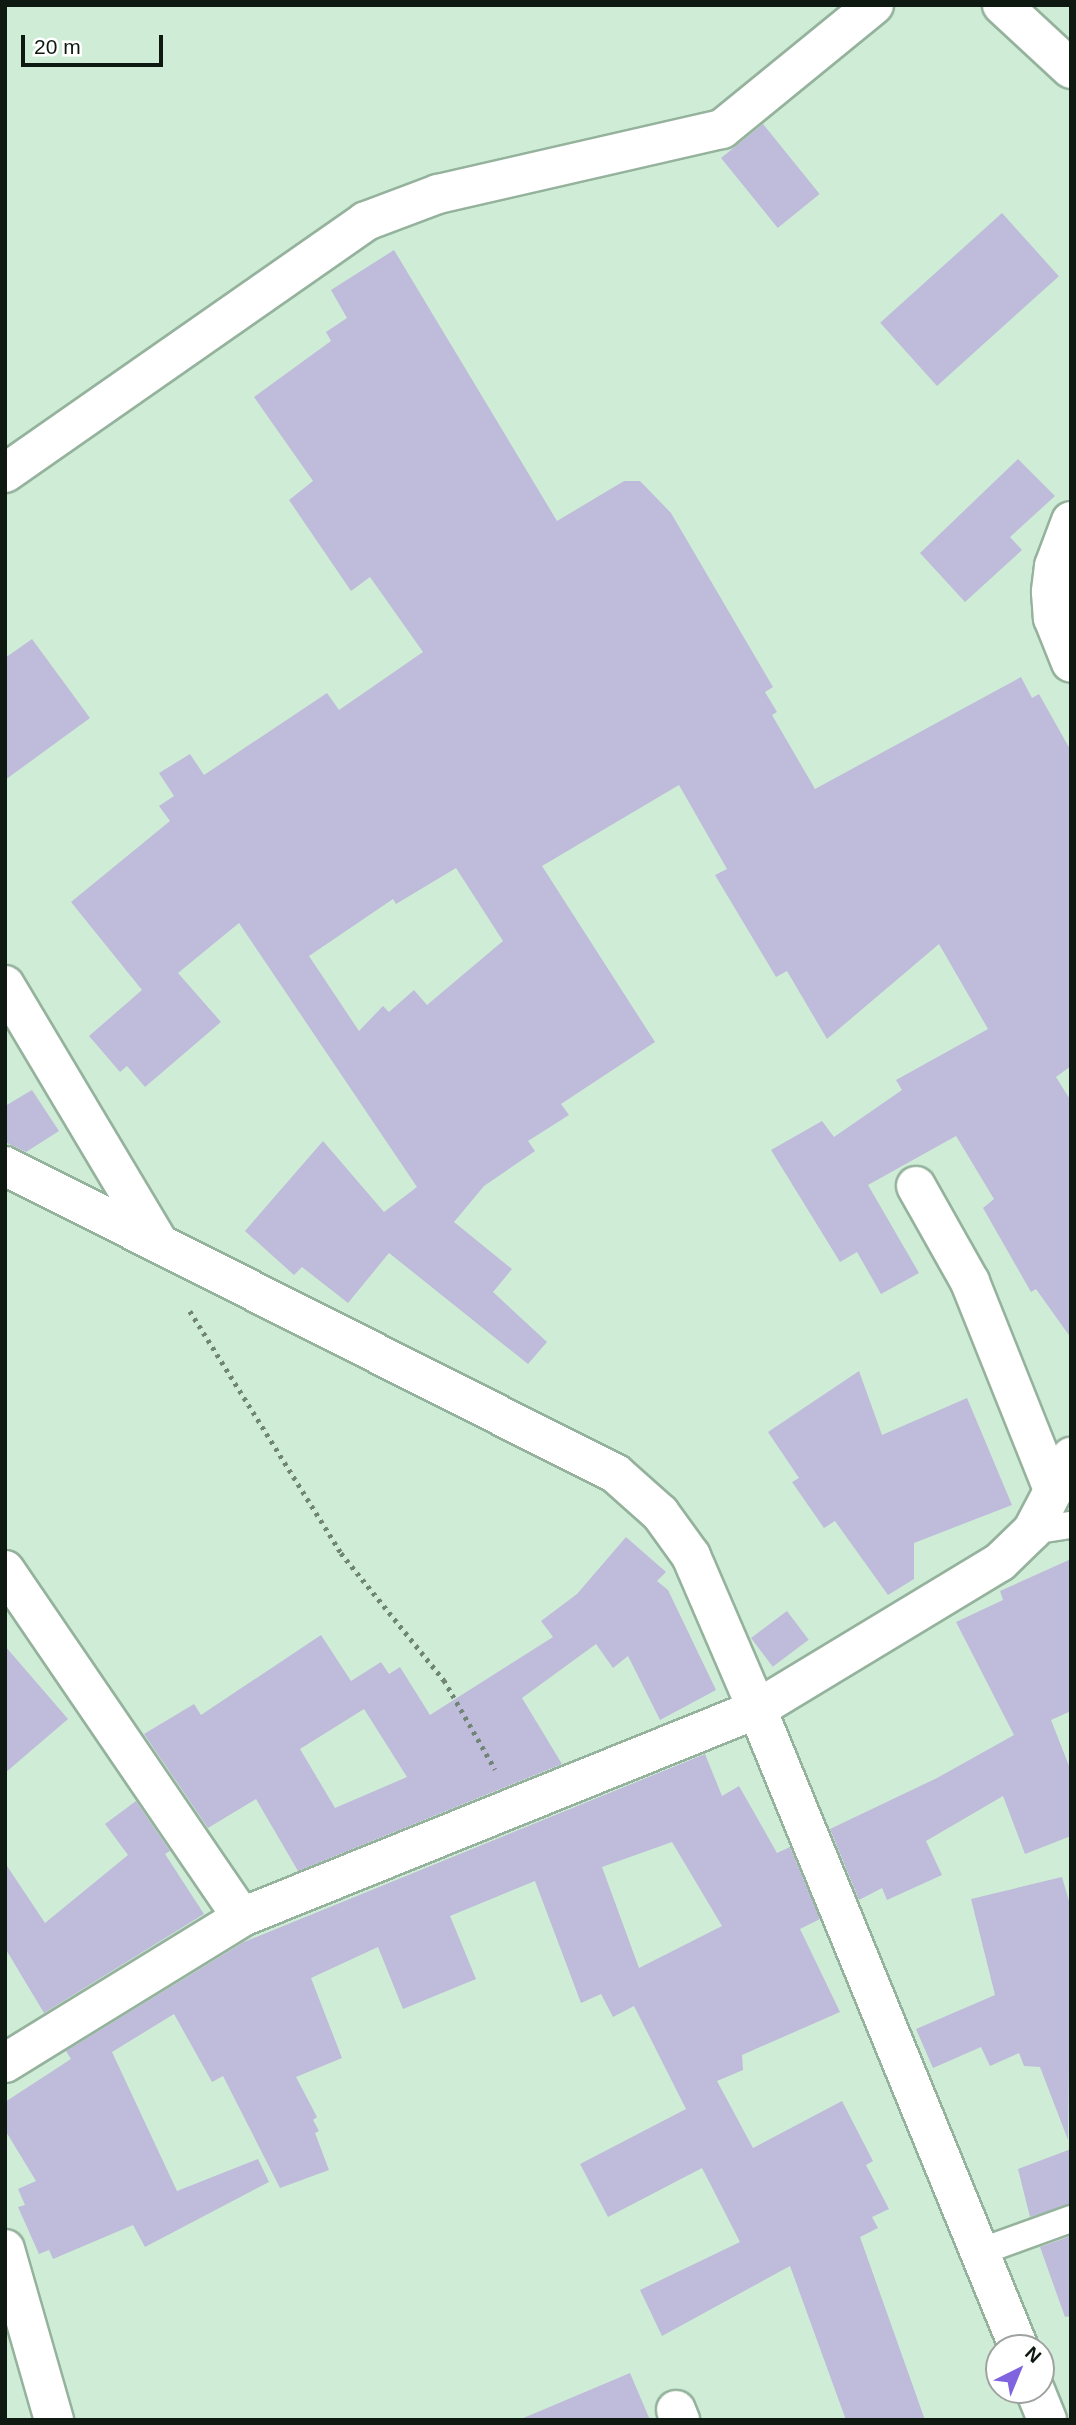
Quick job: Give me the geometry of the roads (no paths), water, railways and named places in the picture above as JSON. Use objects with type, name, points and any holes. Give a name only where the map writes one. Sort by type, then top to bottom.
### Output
[{"type":"street","points":[[5,473],[366,221],[438,194],[722,129],[874,5]]},
{"type":"street","points":[[1002,5],[1071,69]]},
{"type":"street","points":[[1071,521],[1055,566],[1051,592],[1053,618],[1071,663]]},
{"type":"street","points":[[5,985],[159,1243]]},
{"type":"street","points":[[5,1166],[616,1474],[660,1513],[691,1556],[757,1709],[982,2251],[1014,2334]]},
{"type":"street","points":[[916,1186],[970,1282],[1053,1490]]},
{"type":"street","points":[[5,2063],[242,1917],[757,1709],[1000,1562],[1032,1531],[1071,1457]]},
{"type":"street","points":[[5,1570],[242,1917]]},
{"type":"street","points":[[5,2249],[54,2420]]},
{"type":"lane","points":[[1032,1531],[1071,1525]]},
{"type":"lane","points":[[982,2251],[1071,2219]]}]
